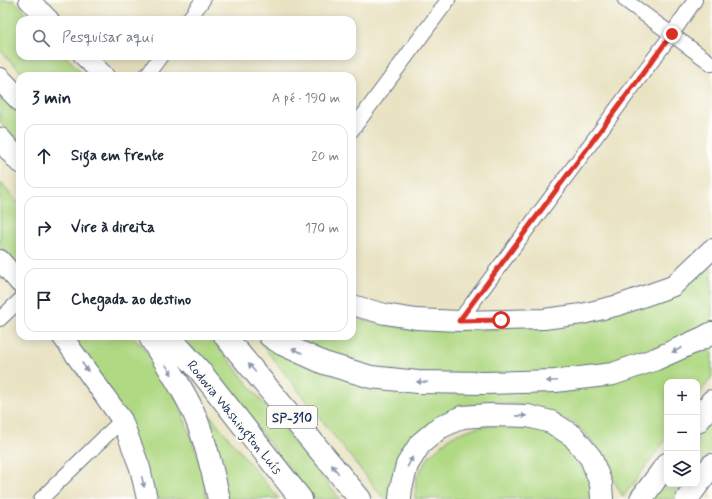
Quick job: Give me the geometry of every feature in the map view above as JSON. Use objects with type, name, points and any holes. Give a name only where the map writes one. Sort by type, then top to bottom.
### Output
[{"type":"highway","points":[[0,79],[16,96]]},
{"type":"highway","points":[[0,139],[16,157]]},
{"type":"highway","points":[[276,340],[324,362],[371,377],[418,382],[485,383],[555,381],[613,374],[656,360],[703,338],[712,332]]},
{"type":"highway","points":[[152,340],[192,409],[202,434],[219,499]]},
{"type":"highway","name":"Rodovia Washington Luís","points":[[172,340],[201,372],[301,499]]},
{"type":"highway","name":"SP-310","points":[[228,340],[360,499]]},
{"type":"highway","points":[[700,418],[712,401]]},
{"type":"highway","points":[[400,499],[401,488],[407,465],[420,444],[439,428],[462,417],[489,415],[528,416],[551,422],[573,436],[591,458],[601,484],[602,499]]},
{"type":"highway","points":[[687,499],[712,465]]},
{"type":"highway","points":[[641,499],[664,468]]},
{"type":"main road","points":[[29,0],[45,16]]},
{"type":"main road","points":[[88,60],[100,72]]},
{"type":"main road","points":[[356,306],[385,314],[459,321],[544,318],[582,314],[619,305],[673,286],[712,249]]},
{"type":"main road","points":[[0,260],[16,278]]},
{"type":"main road","points":[[65,340],[122,420],[140,468],[147,499]]},
{"type":"street","points":[[191,16],[203,0]]},
{"type":"street","points":[[356,125],[448,0]]},
{"type":"street","points":[[625,0],[712,64]]},
{"type":"street","points":[[459,321],[696,0]]},
{"type":"street","points":[[149,72],[158,60]]},
{"type":"street","points":[[0,319],[16,304]]},
{"type":"street","points":[[41,499],[122,420]]},
{"type":"green space","points":[[0,0],[14,0],[29,16],[16,16],[16,60],[70,60],[80,72],[21,72],[0,50]]},
{"type":"green space","points":[[0,92],[16,110],[16,140],[0,122]]},
{"type":"green space","points":[[0,182],[16,200],[16,264],[0,246]]},
{"type":"green space","points":[[712,267],[712,324],[660,352],[558,375],[372,373],[290,340],[356,340],[356,317],[370,322],[412,329],[498,329],[676,293]]},
{"type":"green space","points":[[73,340],[136,340],[162,371],[180,407],[197,454],[207,499],[156,499]]},
{"type":"green space","points":[[186,340],[212,340],[340,499],[314,499]]},
{"type":"green space","points":[[259,341],[285,353],[496,389],[712,342],[712,377],[700,393],[700,379],[664,379],[664,442],[623,497],[590,438],[573,422],[533,407],[497,403],[462,407],[427,426],[393,499],[384,499]]},
{"type":"green space","points":[[200,403],[279,499],[227,499]]},
{"type":"green space","points":[[712,414],[712,449],[700,465],[700,451],[700,430]]},
{"type":"green space","points":[[503,424],[539,427],[562,440],[579,455],[592,481],[594,499],[415,499],[416,478],[430,455],[452,436],[474,428]]},
{"type":"green space","points":[[664,478],[664,487],[684,487],[675,499],[649,499]]},
{"type":"route","points":[[501,320],[459,321],[672,34]]}]
